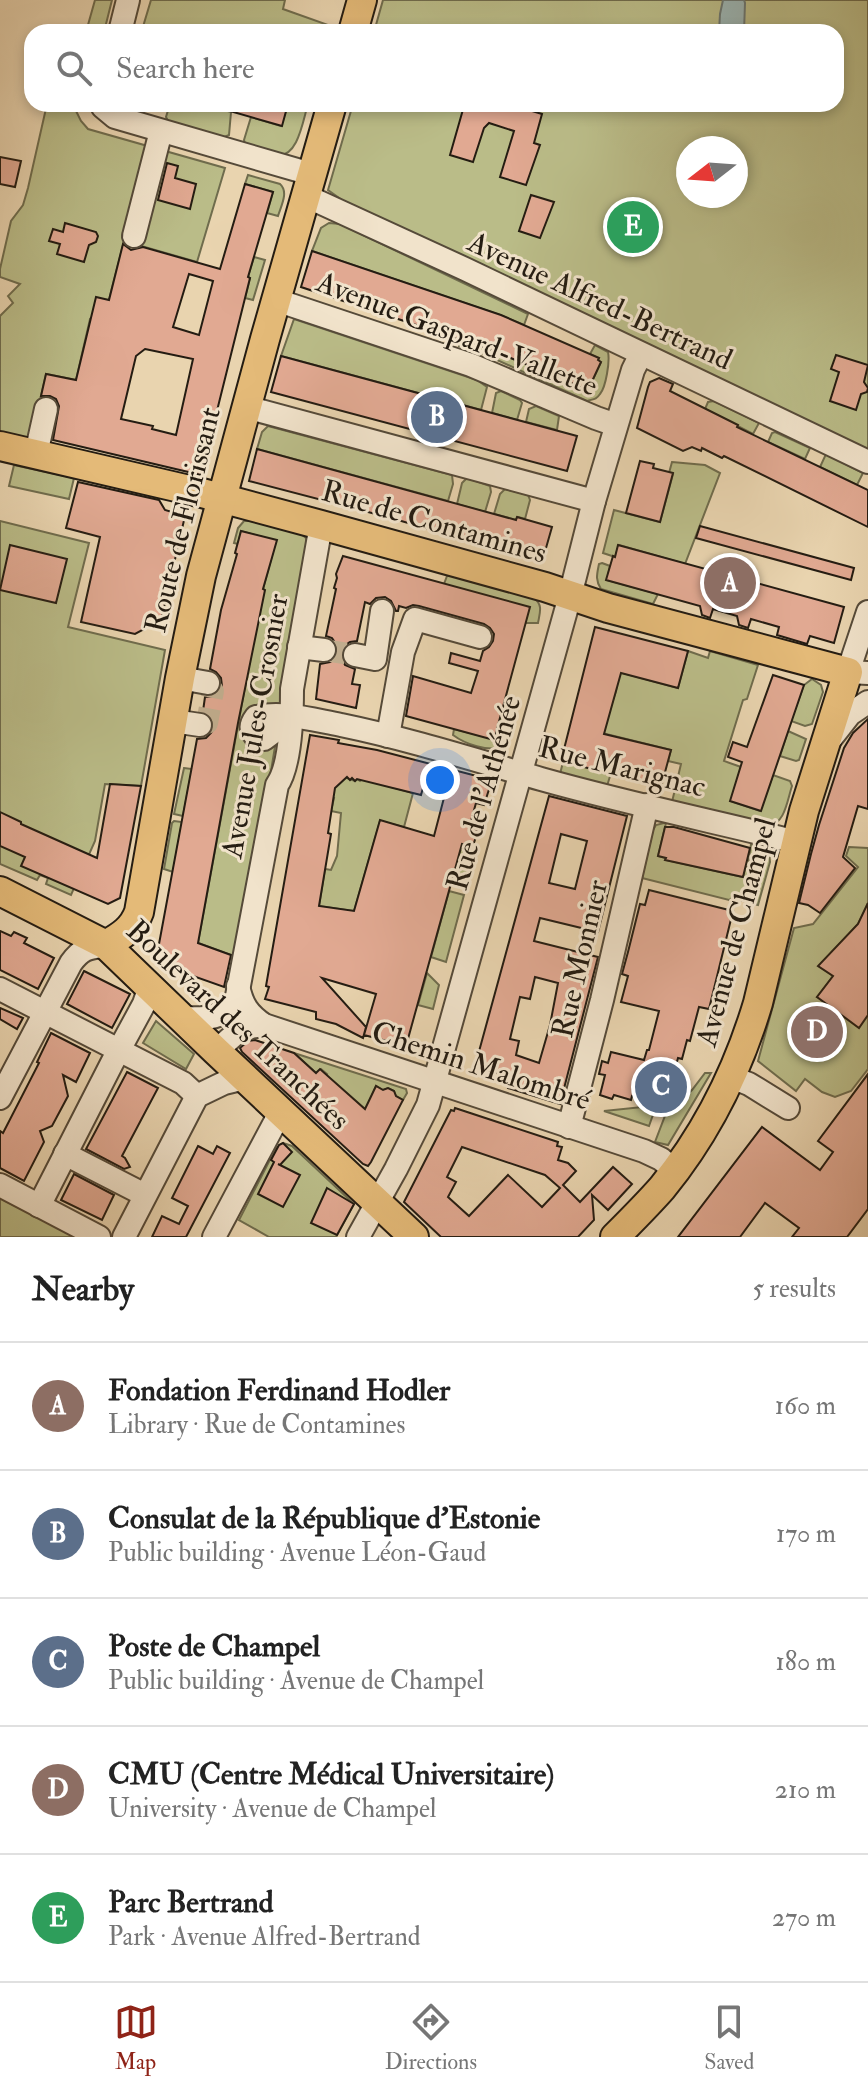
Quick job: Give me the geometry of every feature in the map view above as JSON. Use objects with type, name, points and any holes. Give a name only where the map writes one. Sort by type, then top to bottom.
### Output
[{"type":"main road","points":[[355,24],[362,0]]},
{"type":"main road","name":"Route de Florissant","points":[[106,945],[127,932],[139,912],[194,681],[201,576],[330,112]]},
{"type":"main road","name":"Rue de Contamines","points":[[0,446],[321,525],[682,628],[858,673]]},
{"type":"main road","name":"Avenue de Champel","points":[[615,1237],[663,1186],[697,1138],[731,1077],[754,1016],[822,753],[858,673]]},
{"type":"main road","name":"Boulevard des Tranchées","points":[[0,891],[106,945],[414,1237]]},
{"type":"main road","name":"Boulevard des Tranchées","points":[[377,1201],[412,1221],[429,1237]]},
{"type":"street","points":[[122,24],[128,0]]},
{"type":"street","name":"Avenue Alfred-Bertrand","points":[[109,112],[115,117],[308,185],[641,354],[868,462]]},
{"type":"street","points":[[134,236],[161,131]]},
{"type":"street","name":"Avenue Gaspard-Vallette","points":[[276,300],[471,365],[616,425]]},
{"type":"street","name":"Rue de l'Athénée","points":[[358,1237],[428,1105],[594,501],[633,370],[641,354]]},
{"type":"street","points":[[246,407],[594,501]]},
{"type":"street","points":[[36,454],[46,409]]},
{"type":"street","name":"Avenue Jules-Crosnier","points":[[237,985],[277,785],[283,776],[292,716],[292,689],[321,525]]},
{"type":"street","points":[[355,655],[375,659],[382,611]]},
{"type":"street","points":[[858,673],[868,612]]},
{"type":"street","points":[[388,736],[403,652],[415,619],[480,637]]},
{"type":"street","points":[[299,647],[324,650]]},
{"type":"street","name":"Avenue de Champel","points":[[822,753],[850,714],[868,702]]},
{"type":"street","name":"Rue Marignac","points":[[272,733],[264,739],[256,737],[251,731],[251,723],[256,717],[264,715],[292,716],[388,736],[797,842]]},
{"type":"street","name":"Rue Monnier","points":[[569,1127],[655,807]]},
{"type":"street","points":[[0,1098],[71,963],[85,948],[106,945]]},
{"type":"street","points":[[182,1018],[206,1019],[221,1015],[234,1003],[237,985]]},
{"type":"street","points":[[237,985],[246,1011],[264,1025]]},
{"type":"street","points":[[39,1206],[144,1004],[150,986]]},
{"type":"street","points":[[0,989],[183,1083],[197,1096]]},
{"type":"street","points":[[216,1051],[242,1028],[264,1025]]},
{"type":"street","name":"Chemin Malombré","points":[[264,1025],[644,1151],[674,1170]]},
{"type":"street","points":[[731,1077],[749,1084],[788,1108]]},
{"type":"street","points":[[124,1237],[197,1096],[213,1087],[245,1078]]},
{"type":"street","points":[[224,1234],[281,1111]]},
{"type":"street","points":[[65,1154],[145,1195]]},
{"type":"street","points":[[0,1185],[99,1237]]},
{"type":"green space","points":[[95,0],[112,0],[106,24],[88,24]]},
{"type":"green space","points":[[151,0],[285,0],[283,9],[325,24],[144,24]]},
{"type":"green space","points":[[383,0],[868,0],[868,451],[468,258],[349,205],[328,190],[351,112],[844,112],[844,24],[376,24]]},
{"type":"green space","points":[[45,112],[76,112],[88,129],[225,168],[197,262],[124,241],[103,323],[90,319],[76,380],[46,374],[31,440],[0,433],[0,316],[13,303],[8,296],[20,284],[0,277],[0,269],[11,221],[23,205]]},
{"type":"green space","points":[[168,112],[231,112],[229,135],[222,138],[168,121]]},
{"type":"green space","points":[[285,112],[306,112],[290,151],[277,155],[245,144],[251,117],[281,126]]},
{"type":"green space","points":[[248,175],[283,187],[284,199],[278,216],[267,213],[273,192],[245,184]]},
{"type":"green space","points":[[329,223],[340,224],[528,314],[524,325],[312,251],[321,228]]},
{"type":"green space","points":[[254,257],[265,260],[253,300],[245,298]]},
{"type":"green space","points":[[294,319],[477,380],[487,387],[481,410],[281,356]]},
{"type":"green space","points":[[460,340],[588,390],[601,362],[590,354],[595,345],[608,352],[604,386],[597,397],[587,401],[484,354],[459,346]]},
{"type":"green space","points":[[501,391],[522,403],[517,420],[492,413],[496,393]]},
{"type":"green space","points":[[714,401],[759,423],[753,434],[705,409],[708,402]]},
{"type":"green space","points":[[536,406],[559,416],[557,430],[526,422],[529,409]]},
{"type":"green space","points":[[268,426],[452,475],[448,501],[257,449],[262,432]]},
{"type":"green space","points":[[775,432],[810,448],[805,459],[768,442]]},
{"type":"green space","points":[[826,454],[863,473],[857,485],[820,467]]},
{"type":"green space","points":[[672,462],[705,465],[720,473],[685,564],[619,545],[615,557],[603,553],[614,510],[660,522],[673,474],[669,473]]},
{"type":"green space","points":[[14,465],[74,478],[69,499],[9,486]]},
{"type":"green space","points":[[467,478],[490,486],[485,512],[457,504],[462,483]]},
{"type":"green space","points":[[505,489],[528,495],[530,500],[525,519],[518,517],[516,520],[494,514],[500,494]]},
{"type":"green space","points":[[0,521],[89,543],[68,627],[165,650],[141,786],[105,784],[95,841],[71,895],[46,884],[48,878],[40,875],[37,880],[0,864]]},
{"type":"green space","points":[[244,521],[301,534],[308,546],[247,917],[236,957],[198,943],[263,589],[276,541],[241,531],[238,544],[234,543],[238,528]]},
{"type":"green space","points":[[599,564],[610,566],[607,580],[658,594],[653,604],[601,589],[597,577]]},
{"type":"green space","points":[[450,575],[534,598],[540,606],[538,623],[526,623],[444,584]]},
{"type":"green space","points":[[688,651],[708,658],[710,651],[758,665],[747,699],[743,700],[724,761],[741,767],[731,801],[760,811],[773,775],[790,781],[792,786],[784,811],[774,824],[768,826],[672,802],[681,764],[668,761],[671,750],[602,733],[619,672],[678,688]]},
{"type":"green space","points":[[812,679],[821,685],[823,692],[812,724],[805,726],[791,721],[804,685]]},
{"type":"green space","points":[[502,709],[513,713],[502,747],[477,746],[453,735],[454,729],[494,739]]},
{"type":"green space","points":[[788,731],[806,739],[796,761],[780,756]]},
{"type":"green space","points":[[563,762],[611,773],[607,786],[560,774]]},
{"type":"green space","points":[[184,768],[192,769],[183,816],[174,814]]},
{"type":"green space","points":[[342,776],[413,793],[404,827],[380,821],[354,911],[319,906],[325,869],[331,870],[337,856],[341,813],[331,811],[334,798],[329,797]]},
{"type":"green space","points":[[174,821],[182,822],[173,872],[164,869]]},
{"type":"green space","points":[[666,823],[658,856],[666,860],[743,877],[745,867],[748,867],[751,844],[769,852],[770,862],[758,905],[642,878],[653,830],[656,825]]},
{"type":"green space","points":[[462,844],[477,847],[469,877],[454,872]]},
{"type":"green space","points":[[849,847],[868,848],[868,903],[858,924],[819,966],[833,976],[817,997],[868,1015],[868,1069],[851,1091],[835,1097],[822,1092],[805,1079],[796,1091],[758,1061],[794,928],[813,924],[858,867],[846,856]]},
{"type":"green space","points":[[449,891],[464,895],[446,962],[431,957]]},
{"type":"green space","points":[[427,973],[439,985],[433,1009],[418,1005]]},
{"type":"green space","points":[[156,1021],[194,1054],[186,1069],[143,1043]]},
{"type":"green space","points":[[294,1053],[406,1089],[407,1093],[403,1100],[394,1091],[376,1086],[361,1121],[324,1077],[327,1074],[321,1069],[316,1073]]},
{"type":"green space","points":[[705,1073],[711,1073],[668,1145],[655,1142],[668,1108],[692,1090]]},
{"type":"green space","points":[[652,1106],[655,1109],[649,1126],[604,1111]]},
{"type":"green space","points":[[283,1143],[292,1146],[354,1204],[336,1237],[269,1237],[239,1220],[276,1148]]},
{"type":"green space","points":[[0,1198],[75,1237],[0,1237]]},
{"type":"water","points":[[723,0],[744,0],[744,24],[719,24]]},
{"type":"building","points":[[233,112],[286,112],[282,126]]},
{"type":"building","points":[[462,112],[542,114],[534,143],[540,145],[526,185],[500,177],[514,131],[489,123],[484,128],[473,162],[450,155]]},
{"type":"building","points":[[0,157],[21,161],[15,187],[0,184]]},
{"type":"building","points":[[167,163],[178,166],[175,178],[196,184],[190,209],[158,200]]},
{"type":"building","points":[[245,184],[273,192],[248,277],[201,475],[53,440],[59,406],[56,399],[41,396],[46,374],[76,380],[96,297],[109,300],[123,244],[131,250],[143,247],[220,269]],"holes":[[[189,274],[213,281],[199,335],[173,327]],[[145,349],[193,359],[176,435],[121,419],[136,356]]]},
{"type":"building","points":[[531,195],[554,202],[540,238],[519,231]]},
{"type":"building","points":[[65,223],[96,232],[98,236],[96,242],[89,245],[84,262],[57,254],[60,244],[49,241],[53,229],[63,232]]},
{"type":"building","points":[[312,251],[501,315],[599,358],[601,362],[588,390],[489,349],[301,287]]},
{"type":"building","points":[[836,355],[868,365],[864,382],[867,392],[861,394],[856,410],[830,401],[839,372],[831,369]]},
{"type":"building","points":[[281,356],[577,436],[567,471],[271,392]]},
{"type":"building","points":[[659,378],[673,384],[670,391],[737,427],[868,490],[868,527],[724,456],[722,458],[702,448],[701,451],[692,447],[683,451],[637,428],[650,382]]},
{"type":"building","points":[[257,449],[516,520],[517,517],[552,527],[542,562],[249,481]]},
{"type":"building","points":[[640,461],[673,473],[660,522],[626,513]]},
{"type":"building","points":[[78,482],[159,500],[165,510],[185,516],[161,620],[135,634],[81,622],[100,537],[66,528]]},
{"type":"building","points":[[700,526],[854,568],[851,580],[696,538]]},
{"type":"building","points":[[241,531],[277,540],[263,589],[198,943],[231,955],[224,987],[176,970],[161,953],[159,944],[197,739],[206,738],[214,728],[213,719],[203,711],[205,697],[218,693],[222,686],[221,678],[210,669]]},
{"type":"building","points":[[10,545],[67,559],[56,603],[0,590]]},
{"type":"building","points":[[618,545],[844,607],[834,643],[810,636],[807,644],[777,635],[779,627],[751,619],[748,628],[739,625],[737,616],[713,609],[710,618],[702,615],[700,606],[606,580]]},
{"type":"building","points":[[343,556],[530,607],[494,740],[406,716],[413,676],[471,693],[478,671],[449,663],[451,653],[480,661],[483,651],[493,641],[494,634],[490,628],[419,606],[399,606],[396,611],[385,597],[376,598],[370,604],[365,602],[357,641],[344,646],[342,652],[345,665],[355,669],[352,684],[360,685],[356,708],[316,699],[320,664],[335,659],[338,652],[332,638],[326,636],[336,574]]},
{"type":"building","points":[[595,627],[688,651],[678,688],[621,673],[604,734],[671,750],[661,787],[561,761]]},
{"type":"building","points":[[773,675],[804,685],[761,811],[730,801],[742,762],[728,757],[733,742],[747,747]]},
{"type":"building","points":[[868,719],[868,809],[858,806],[843,857],[855,868],[820,913],[799,903],[811,854],[844,748],[853,733]]},
{"type":"building","points":[[310,735],[492,780],[484,805],[476,803],[469,828],[478,830],[473,846],[462,844],[406,1046],[364,1035],[376,994],[322,978],[366,1027],[363,1038],[336,1024],[316,1019],[316,1012],[265,999],[269,987],[266,986]],"holes":[[[347,777],[357,779],[421,795],[423,788],[445,794],[434,836],[380,820],[354,911],[319,906],[335,788]]]},
{"type":"building","points":[[110,784],[141,786],[120,898],[108,904],[21,866],[25,857],[0,846],[0,812],[97,858]]},
{"type":"building","points":[[549,796],[627,816],[598,932],[540,918],[534,941],[598,957],[560,1104],[508,1088],[510,1077],[475,1066]],"holes":[[[561,834],[587,841],[575,889],[549,883]],[[535,977],[558,983],[539,1063],[516,1055],[519,1041],[510,1039],[520,997],[530,999]]]},
{"type":"building","points":[[665,827],[750,848],[743,877],[658,856]]},
{"type":"building","points":[[649,890],[733,911],[709,1009],[699,1007],[690,1041],[687,1040],[682,1059],[678,1058],[675,1069],[671,1069],[667,1087],[663,1086],[660,1097],[645,1095],[644,1099],[632,1096],[631,1100],[614,1095],[612,1099],[600,1095],[605,1075],[599,1074],[602,1061],[608,1063],[611,1052],[644,1060],[659,1011],[621,1002],[628,976],[622,974],[640,904],[645,905]]},
{"type":"building","points":[[868,903],[868,1015],[859,1028],[817,997],[833,976],[818,966],[858,924]]},
{"type":"building","points":[[0,931],[11,936],[14,932],[27,938],[24,943],[54,958],[38,989],[0,970]]},
{"type":"building","points":[[84,971],[130,994],[112,1028],[67,1004]]},
{"type":"building","points":[[0,1008],[23,1018],[17,1029],[0,1019]]},
{"type":"building","points":[[51,1033],[90,1053],[76,1082],[63,1075],[68,1096],[52,1126],[40,1131],[44,1142],[24,1181],[0,1168],[0,1131],[3,1133]]},
{"type":"building","points":[[255,1040],[294,1053],[316,1073],[320,1069],[365,1109],[376,1086],[394,1091],[403,1100],[368,1166],[242,1052],[240,1048],[248,1041]]},
{"type":"building","points":[[127,1072],[158,1088],[122,1156],[130,1167],[124,1169],[86,1149]]},
{"type":"building","points":[[868,1074],[868,1209],[847,1237],[792,1237],[799,1228],[765,1203],[740,1237],[678,1237],[762,1127],[820,1170],[833,1152],[818,1141]]},
{"type":"building","points":[[455,1108],[558,1142],[557,1146],[562,1147],[558,1160],[568,1163],[576,1171],[563,1185],[580,1202],[613,1167],[632,1184],[608,1210],[592,1195],[594,1220],[578,1237],[441,1237],[404,1202],[451,1110]],"holes":[[[462,1147],[545,1175],[560,1188],[542,1207],[508,1175],[469,1216],[448,1197],[456,1182],[447,1177]]]},
{"type":"building","points":[[283,1143],[292,1152],[280,1165],[300,1175],[283,1207],[258,1194],[274,1162],[271,1160]]},
{"type":"building","points":[[198,1146],[213,1154],[217,1146],[230,1153],[186,1237],[152,1237],[162,1216],[179,1224],[188,1206],[172,1198]]},
{"type":"building","points":[[74,1174],[114,1195],[102,1220],[61,1200]]},
{"type":"building","points":[[327,1188],[354,1204],[337,1235],[311,1223]]},
{"type":"tunnel","points":[[324,650],[355,655]]},
{"type":"tunnel","points":[[200,725],[207,723],[213,691],[208,683]]},
{"type":"place","name":"Parc Bertrand","points":[[633,227]]},
{"type":"place","name":"Consulat de la République d'Estonie","points":[[437,417]]},
{"type":"place","name":"Fondation Ferdinand Hodler","points":[[730,583]]},
{"type":"place","name":"CMU (Centre Médical Universitaire)","points":[[817,1032]]},
{"type":"place","name":"Poste de Champel","points":[[661,1087]]}]
